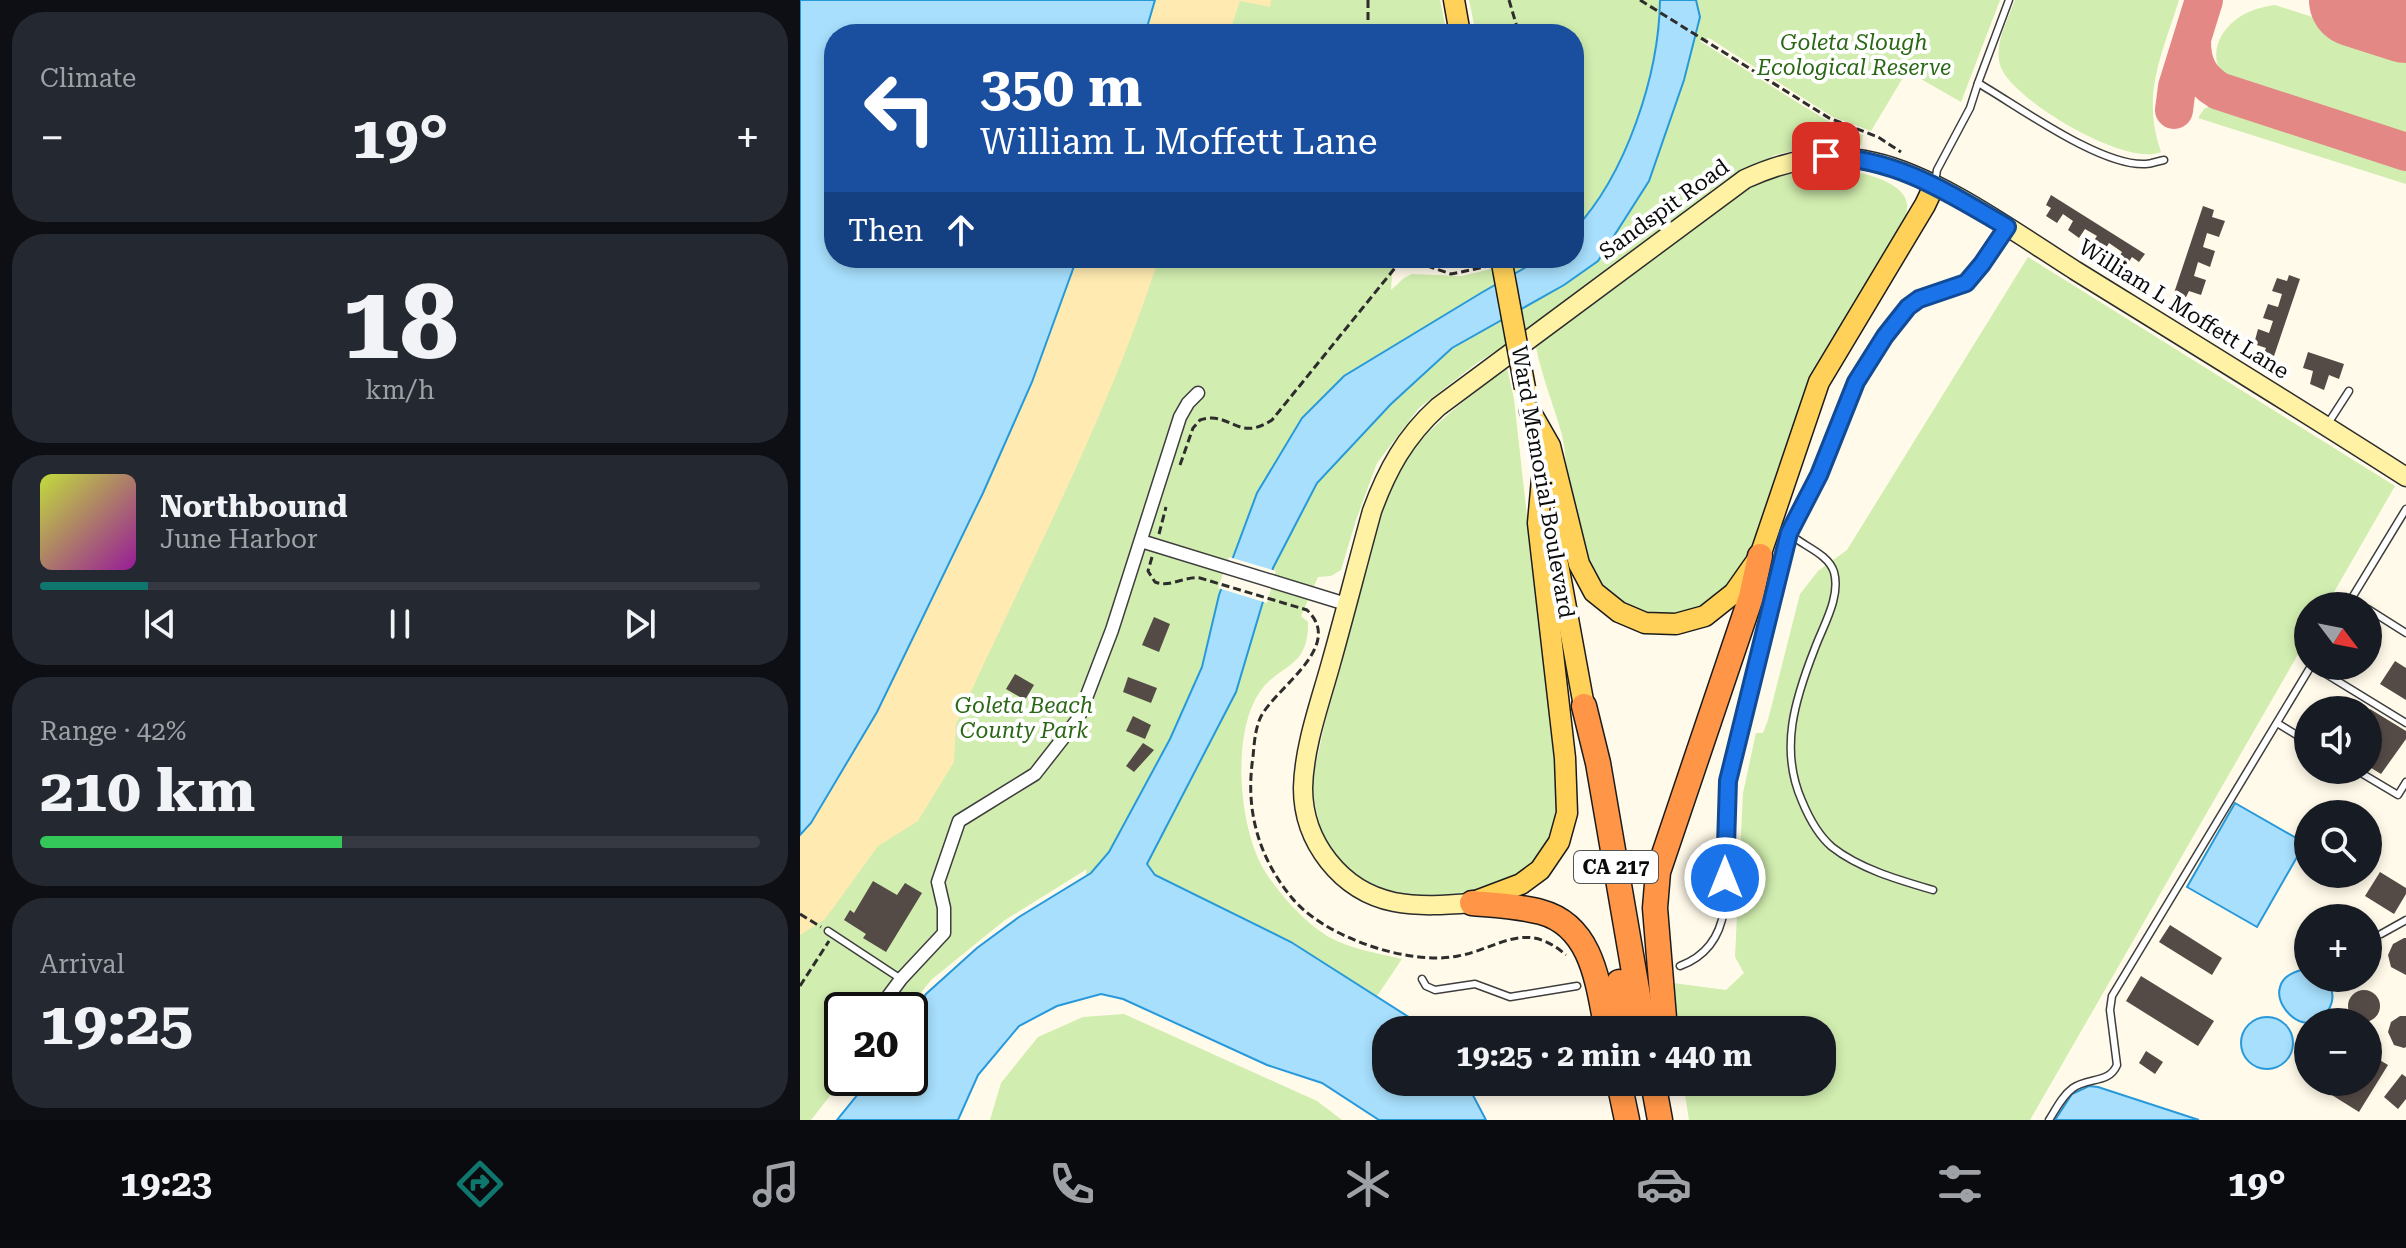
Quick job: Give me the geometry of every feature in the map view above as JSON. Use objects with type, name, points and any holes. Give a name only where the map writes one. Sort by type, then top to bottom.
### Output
[{"type":"highway","points":[[1664,1016],[1655,908],[1658,872],[1751,597],[1760,556]]},
{"type":"highway","name":"Ward Memorial Boulevard","points":[[1584,706],[1589,771],[1624,1016]]},
{"type":"highway","name":"Ward Memorial Boulevard","points":[[1584,706],[1598,763],[1642,1016]]},
{"type":"highway","points":[[1472,903],[1541,912],[1571,929],[1583,944],[1592,964],[1604,1016]]},
{"type":"highway","points":[[1622,1096],[1627,1120]]},
{"type":"highway","points":[[1636,1096],[1640,1120]]},
{"type":"highway","points":[[1656,1096],[1660,1120]]},
{"type":"highway","points":[[1671,1096],[1674,1120]]},
{"type":"main road","points":[[1454,0],[1458,24]]},
{"type":"main road","points":[[1530,411],[1550,446],[1576,553],[1594,592],[1619,612],[1637,620],[1663,625],[1705,616],[1734,593],[1760,556],[1819,382],[1934,186]]},
{"type":"main road","name":"Ward Memorial Boulevard","points":[[1495,268],[1530,411],[1584,706]]},
{"type":"main road","points":[[1472,903],[1508,890],[1540,870],[1559,842],[1567,813],[1565,758],[1538,523],[1542,479]]},
{"type":"street","name":"Sandspit Road","points":[[1472,903],[1410,904],[1372,895],[1329,863],[1313,836],[1304,802],[1306,761],[1372,511],[1384,478],[1418,425],[1745,179],[1770,167],[1826,156],[1874,162],[1908,172],[1934,186]]},
{"type":"street","name":"William L Moffett Lane","points":[[1934,186],[2007,227],[2406,477]]},
{"type":"street","points":[[891,992],[944,933],[944,908],[938,882],[959,821],[1035,774],[1078,719],[1112,630],[1180,417],[1198,393]]},
{"type":"street","points":[[1141,541],[1346,604]]},
{"type":"lane","points":[[1934,186],[1937,170],[1970,108],[2009,0]]},
{"type":"lane","points":[[1978,83],[2061,134],[2096,151],[2145,164],[2164,160]]},
{"type":"lane","points":[[1680,966],[1709,947],[1720,929],[1725,896],[1728,781],[1789,533],[1819,475],[1856,382],[1879,344],[1902,314],[1919,299],[1966,283],[2007,227]]},
{"type":"lane","points":[[2326,426],[2349,391]]},
{"type":"lane","points":[[2356,592],[2406,509]]},
{"type":"lane","points":[[1789,533],[1828,562],[1835,578],[1831,605],[1791,724],[1790,765],[1799,795],[1813,824],[1832,847],[1883,873],[1933,890]]},
{"type":"lane","points":[[2382,618],[2406,633]]},
{"type":"lane","points":[[2049,1120],[2065,1095],[2075,1086],[2090,1080],[2106,1079],[2115,1071],[2117,1065],[2110,1010],[2112,996],[2303,680]]},
{"type":"lane","points":[[2335,680],[2406,723]]},
{"type":"lane","points":[[2277,723],[2294,733]]},
{"type":"lane","points":[[2380,784],[2398,795],[2406,782]]},
{"type":"lane","points":[[2382,933],[2406,920]]},
{"type":"lane","points":[[830,933],[901,979]]},
{"type":"lane","points":[[1422,979],[1426,986],[1435,990],[1475,984],[1510,997],[1577,986]]},
{"type":"path","points":[[1368,0],[1368,24]]},
{"type":"path","points":[[1509,0],[1516,24]]},
{"type":"path","points":[[1640,0],[1833,120],[1878,137],[1903,153]]},
{"type":"path","points":[[1178,470],[1193,428],[1200,420],[1218,418],[1247,430],[1259,429],[1272,420],[1396,268]]},
{"type":"path","points":[[1433,268],[1451,274],[1472,268]]},
{"type":"path","points":[[1162,525],[1168,498]]},
{"type":"path","points":[[1148,571],[1161,585],[1190,577],[1200,578],[1299,607],[1313,617],[1318,630],[1314,647],[1301,672],[1264,710],[1256,732],[1251,766],[1250,792],[1255,834],[1275,876],[1293,899],[1325,927],[1377,948],[1433,959],[1447,958],[1468,954],[1508,938],[1522,937],[1546,942],[1569,958]]},
{"type":"path","points":[[800,914],[830,933],[800,986]]},
{"type":"green space","points":[[1155,0],[1440,0],[1445,24],[1148,24]]},
{"type":"green space","points":[[1469,0],[2000,0],[1961,102],[1907,71],[1871,131],[1833,117],[1709,38],[1700,41],[1837,126],[1863,135],[1861,145],[1829,143],[1775,155],[1725,180],[1532,328],[1477,363],[1419,408],[1377,463],[1341,570],[1331,576],[1318,577],[1301,616],[1308,622],[1304,649],[1259,693],[1244,733],[1242,757],[1244,806],[1249,830],[1255,852],[1277,888],[1300,915],[1327,936],[1354,947],[1402,959],[1354,1030],[1103,915],[1087,869],[1005,920],[931,980],[921,992],[824,992],[824,1096],[830,1096],[811,1120],[800,1120],[800,835],[811,823],[877,712],[983,493],[1032,382],[1073,268],[1392,268],[1391,290],[1412,274],[1462,276],[1492,268],[1584,268],[1584,24],[1474,24]]},
{"type":"green space","points":[[2015,0],[2179,0],[2153,93],[2155,131],[2161,152],[2145,154],[2123,150],[2098,140],[2046,112],[2008,79],[2000,65],[1999,48]]},
{"type":"green space","points":[[2275,5],[2406,47],[2406,137],[2238,83],[2221,70],[2216,52],[2229,25],[2242,15]]},
{"type":"green space","points":[[2214,104],[2406,165],[2406,184],[2198,118],[2204,109]]},
{"type":"green space","points":[[1834,168],[1877,178],[1897,189],[1907,204],[1906,217],[1750,549],[1721,591],[1693,610],[1659,615],[1625,604],[1599,581],[1586,556],[1562,435],[1536,347],[1745,191],[1788,173]]},
{"type":"green space","points":[[2028,257],[2395,486],[2334,592],[2294,592],[2294,661],[2030,1120],[1689,1120],[1685,1096],[1836,1096],[1836,1016],[1676,1016],[1673,983],[1726,990],[1744,973],[1735,957],[1743,793],[1756,733],[1763,733],[1768,720],[1800,594],[1818,571],[1847,550]]},
{"type":"green space","points":[[1507,368],[1514,399],[1558,813],[1547,844],[1539,856],[1512,877],[1495,885],[1457,893],[1420,895],[1392,892],[1358,876],[1332,850],[1316,812],[1313,777],[1380,514],[1393,479],[1408,455],[1434,428]]},
{"type":"green space","points":[[1124,1014],[1317,1101],[1342,1120],[990,1120],[1001,1083],[1038,1037],[1083,1017]]},
{"type":"sand","points":[[1155,0],[1271,0],[1270,7],[1240,1],[1232,24],[1148,24]]},
{"type":"sand","points":[[1073,268],[1155,268],[1091,435],[956,724],[954,762],[918,821],[878,846],[825,919],[800,935],[800,835],[811,823],[877,712],[983,493],[1032,382]]},
{"type":"water","points":[[800,0],[1155,0],[1148,24],[824,24],[824,268],[1073,268],[1032,382],[983,493],[877,712],[811,823],[800,835]]},
{"type":"water","points":[[1660,0],[1696,0],[1700,17],[1684,80],[1649,181],[1598,261],[1564,285],[1452,348],[1391,404],[1317,483],[1273,568],[1236,692],[1147,864],[1155,875],[1291,942],[1407,1016],[1372,1016],[1372,1096],[1473,1096],[1486,1120],[1379,1120],[1322,1083],[1267,1065],[1123,999],[1101,994],[1057,1006],[1019,1026],[978,1075],[958,1120],[837,1120],[856,1096],[928,1096],[928,992],[977,948],[1019,917],[1091,873],[1109,852],[1170,739],[1202,667],[1219,595],[1257,493],[1302,418],[1344,376],[1525,268],[1584,268],[1584,218],[1624,153],[1646,91]]},
{"type":"water","points":[[2235,803],[2294,837],[2294,862],[2257,927],[2187,887]]},
{"type":"water","points":[[2294,974],[2294,992],[2332,992],[2330,1007],[2294,1008],[2294,1017],[2280,999],[2280,986]]},
{"type":"water","points":[[2267,1017],[2286,1024],[2293,1043],[2286,1062],[2267,1069],[2248,1062],[2241,1043],[2248,1024]]},
{"type":"water","points":[[2089,1086],[2199,1120],[2055,1120],[2072,1094]]},
{"type":"pier","points":[[1229,557],[1276,571],[1267,603],[1218,588]]},
{"type":"building","points":[[2051,195],[2145,254],[2139,262],[2132,257],[2126,266],[2117,260],[2122,252],[2109,243],[2103,253],[2091,245],[2097,236],[2085,229],[2079,238],[2068,230],[2073,221],[2063,214],[2057,223],[2046,216],[2051,208],[2046,205]]},
{"type":"building","points":[[2203,206],[2214,210],[2212,217],[2225,221],[2219,237],[2207,233],[2203,247],[2215,251],[2210,267],[2198,262],[2194,276],[2206,280],[2201,295],[2189,291],[2186,297],[2174,293]]},
{"type":"building","points":[[2289,275],[2300,279],[2274,356],[2264,353],[2266,348],[2254,344],[2258,329],[2269,333],[2273,321],[2263,318],[2268,304],[2278,307],[2282,294],[2272,291],[2277,278],[2287,281]]},
{"type":"building","points":[[2308,352],[2344,364],[2339,379],[2329,375],[2324,390],[2310,384],[2313,371],[2303,368]]},
{"type":"building","points":[[1154,617],[1170,624],[1159,652],[1142,645]]},
{"type":"building","points":[[2395,661],[2406,668],[2406,700],[2380,684]]},
{"type":"building","points":[[1015,674],[1034,685],[1025,700],[1006,689]]},
{"type":"building","points":[[1128,677],[1157,688],[1151,703],[1123,692]]},
{"type":"building","points":[[1133,716],[1151,725],[1145,739],[1126,731]]},
{"type":"building","points":[[2382,716],[2406,731],[2406,739],[2382,773]]},
{"type":"building","points":[[1143,743],[1154,750],[1134,772],[1126,766]]},
{"type":"building","points":[[2382,873],[2406,888],[2406,894],[2394,914],[2365,896],[2370,888],[2382,888]]},
{"type":"building","points":[[873,881],[897,895],[905,883],[922,893],[886,952],[863,938],[866,934],[844,920],[850,910],[854,913]]},
{"type":"building","points":[[2170,925],[2222,958],[2212,975],[2159,942]]},
{"type":"building","points":[[2404,938],[2406,975],[2391,967],[2388,955],[2393,944]]},
{"type":"building","points":[[2141,976],[2214,1021],[2198,1046],[2126,1001]]},
{"type":"building","points":[[2358,992],[2370,992],[2378,1000],[2379,1008],[2348,1006]]},
{"type":"building","points":[[2406,1016],[2404,1048],[2394,1045],[2388,1032],[2391,1022]]},
{"type":"building","points":[[2146,1051],[2163,1062],[2155,1074],[2139,1063]]},
{"type":"building","points":[[2402,1074],[2406,1077],[2406,1099],[2398,1109],[2384,1097]]},
{"type":"building","points":[[2333,1096],[2369,1096],[2359,1112]]},
{"type":"taxiway","points":[[2174,110],[2177,87],[2204,0]]},
{"type":"taxiway","points":[[2192,41],[2198,70],[2219,91],[2406,152]]},
{"type":"runway","points":[[2356,0],[2406,16]]},
{"type":"route","points":[[1725,878],[1728,781],[1789,533],[1819,475],[1856,382],[1874,351],[1908,307],[1935,292],[1966,283],[2007,227],[1908,172],[1849,157],[1826,156]]},
{"type":"park label","name":"Goleta Slough Ecological Reserve","points":[[1854,54]]},
{"type":"park label","name":"Goleta Beach County Park","points":[[1024,718]]}]
